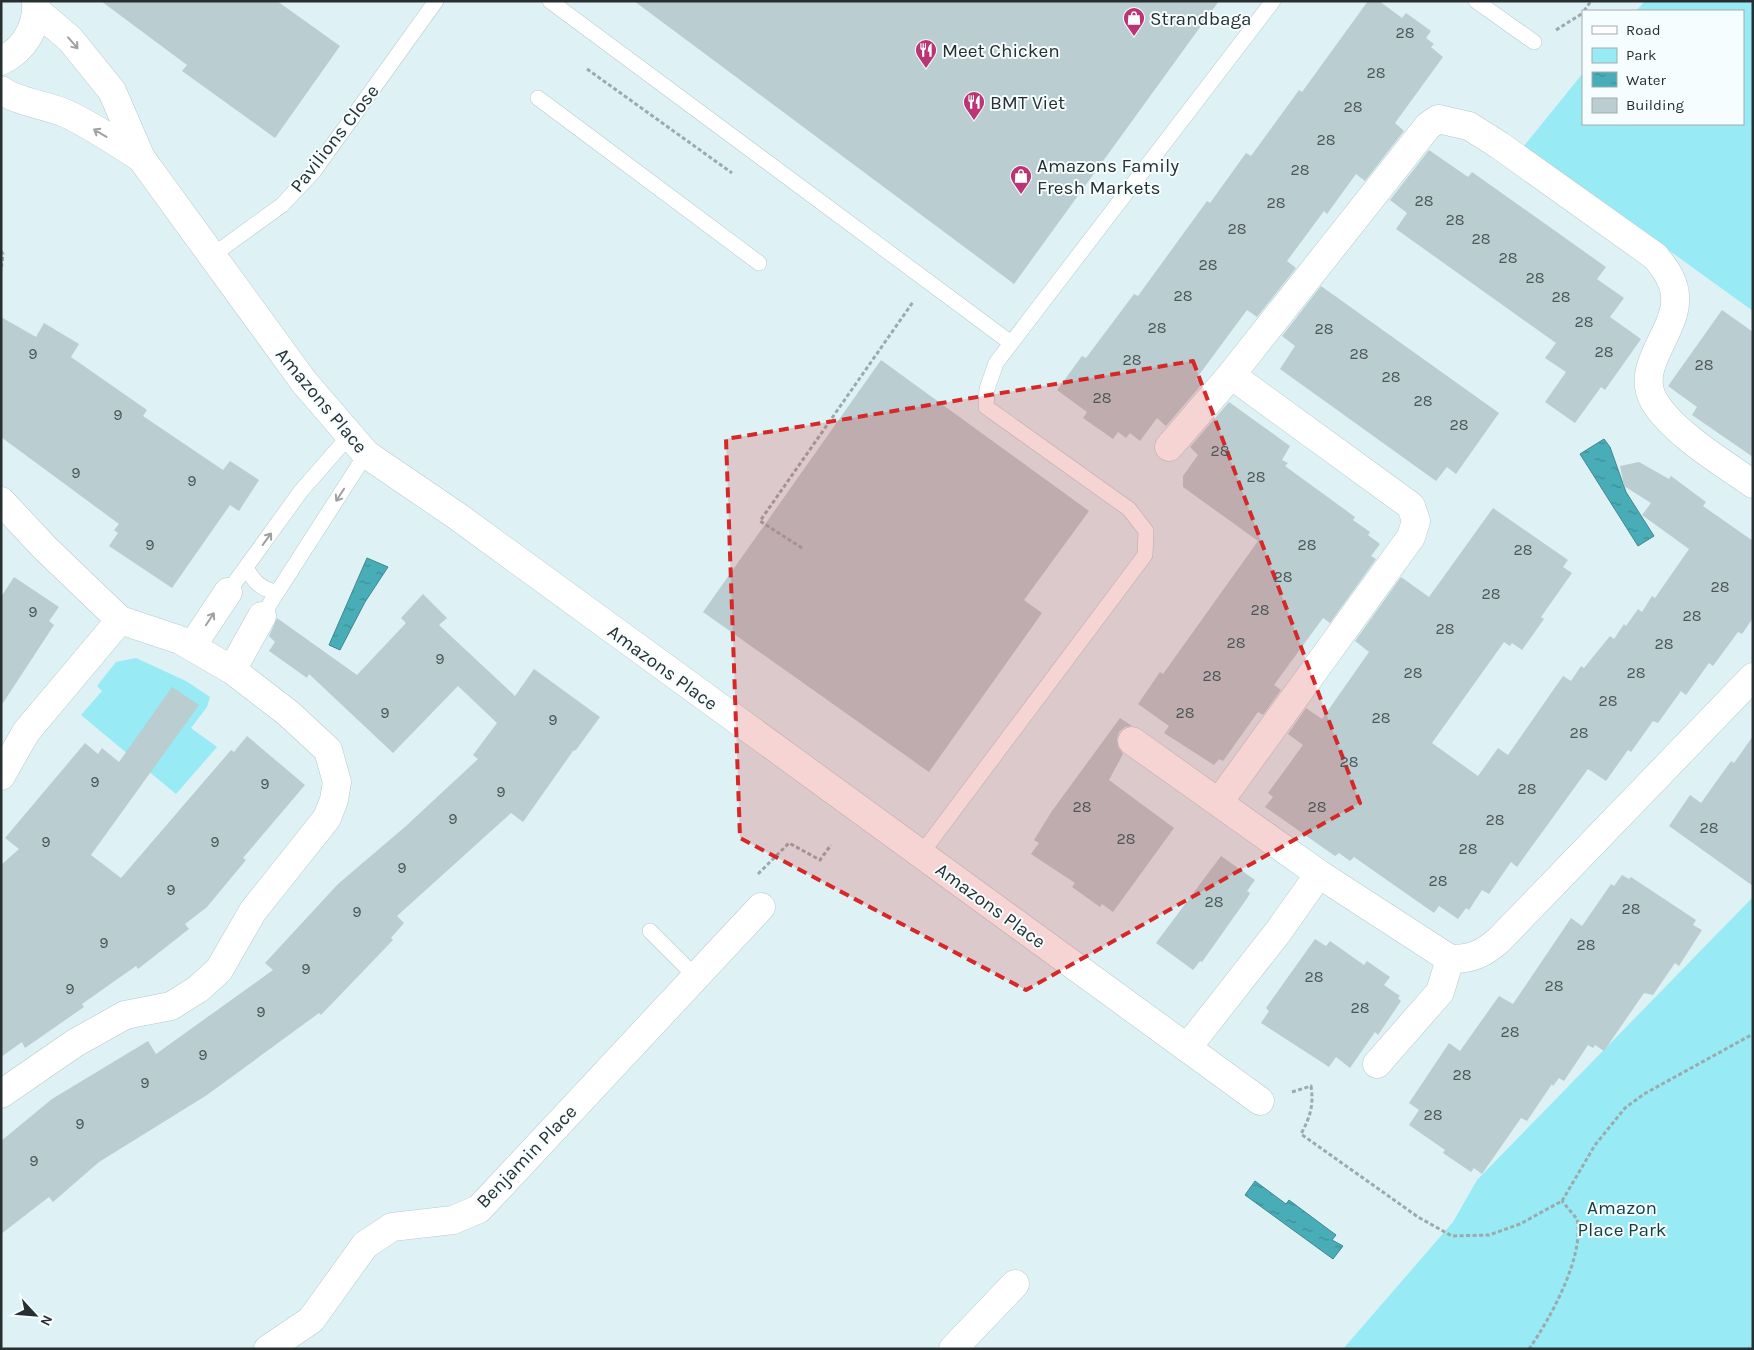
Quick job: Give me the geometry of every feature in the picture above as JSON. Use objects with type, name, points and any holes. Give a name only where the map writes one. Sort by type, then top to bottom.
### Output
[{"type":"street","name":"Amazons Place","points":[[36,6],[70,39],[112,90],[141,158],[291,366],[358,444],[1260,1100]]},
{"type":"street","points":[[1,61],[23,45],[33,29],[36,6]]},
{"type":"street","name":"Amazons Place","points":[[1,90],[7,95],[38,103],[67,114],[141,158]]},
{"type":"street","points":[[1169,447],[1231,375],[1428,126],[1438,119],[1469,126],[1499,145],[1656,257],[1670,277],[1675,298],[1673,317],[1665,338],[1652,360],[1649,387],[1653,399],[1669,421],[1753,484]]},
{"type":"street","points":[[1219,802],[1411,537],[1416,521],[1411,506],[1231,375]]},
{"type":"street","points":[[1,501],[45,548],[120,620],[180,640],[192,646],[232,670],[288,713],[328,750],[337,782],[334,800],[327,818],[253,911],[218,970],[198,989],[171,1006],[125,1015],[75,1043],[1,1094]]},
{"type":"street","points":[[192,646],[228,592]]},
{"type":"street","points":[[232,670],[262,616]]},
{"type":"street","points":[[1,776],[26,732],[120,620]]},
{"type":"street","points":[[1132,742],[1319,874],[1450,959],[1468,959],[1482,954],[1499,940],[1753,677]]},
{"type":"street","points":[[1188,1048],[1278,932],[1319,874]]},
{"type":"street","name":"Benjamin Place","points":[[268,1349],[311,1320],[365,1245],[392,1227],[453,1220],[479,1209],[761,907]]},
{"type":"street","points":[[1377,1064],[1440,992],[1450,959]]},
{"type":"street","points":[[953,1349],[1015,1284]]},
{"type":"lane","name":"Pavilions Close","points":[[212,255],[282,205],[314,171],[436,1]]},
{"type":"lane","points":[[550,1],[1011,343]]},
{"type":"lane","points":[[921,854],[1145,555],[1146,531],[1129,509],[986,407],[987,388],[996,363],[1273,1]]},
{"type":"lane","points":[[1476,1],[1534,42]]},
{"type":"lane","points":[[538,98],[759,263]]},
{"type":"lane","points":[[228,592],[301,490],[358,444]]},
{"type":"lane","points":[[262,616],[358,444]]},
{"type":"lane","points":[[246,568],[254,582],[269,591],[277,592]]},
{"type":"lane","points":[[650,931],[695,976]]},
{"type":"path","points":[[588,69],[728,170]]},
{"type":"path","points":[[1,251],[3,254],[1,271]]},
{"type":"path","points":[[802,548],[760,520],[916,298]]},
{"type":"path","points":[[756,876],[767,862],[788,844],[820,860],[830,845]]},
{"type":"path","points":[[1260,1100],[1311,1086],[1313,1104],[1310,1117],[1301,1134],[1418,1217],[1452,1236],[1489,1235],[1520,1224],[1562,1201],[1594,1145],[1624,1108],[1644,1094],[1753,1034]]},
{"type":"path","points":[[1529,1349],[1546,1323],[1571,1268],[1577,1245],[1577,1219],[1562,1201]]},
{"type":"highlighted area","points":[[1193,361],[1360,803],[1026,990],[740,838],[726,439]]},
{"type":"green space","points":[[1645,1],[1753,1],[1753,311],[1524,146],[1582,74],[1582,125],[1744,125],[1744,10],[1637,10]]},
{"type":"green space","points":[[136,658],[186,681],[210,697],[207,707],[191,728],[217,747],[176,794],[81,715],[102,691],[97,686],[116,662]]},
{"type":"green space","name":"Amazon Place Park","points":[[1753,897],[1753,1349],[1343,1349],[1453,1222],[1477,1180]]},
{"type":"water","points":[[1604,439],[1610,447],[1626,492],[1654,536],[1638,546],[1580,454]]},
{"type":"water","points":[[367,558],[388,567],[365,602],[340,650],[329,645]]},
{"type":"water","points":[[1255,1181],[1286,1204],[1289,1200],[1336,1235],[1332,1240],[1343,1246],[1333,1259],[1245,1195]]},
{"type":"building","points":[[101,1],[277,1],[340,46],[275,138],[182,71],[187,65]]},
{"type":"building","points":[[634,1],[1219,1],[1014,284]]},
{"type":"building","points":[[1368,1],[1379,1],[1402,18],[1406,13],[1431,31],[1426,38],[1434,44],[1431,47],[1443,57],[1395,123],[1404,131],[1365,181],[1356,174],[1327,214],[1324,211],[1287,261],[1296,268],[1257,317],[1247,310],[1196,379],[1203,383],[1166,426],[1157,418],[1140,441],[1130,433],[1126,438],[1118,432],[1113,439],[1083,418],[1087,412],[1057,390],[1082,356],[1086,358],[1134,294],[1138,296],[1207,201],[1210,203],[1246,153],[1251,156],[1299,90],[1302,92]]},
{"type":"building","points":[[1429,150],[1468,177],[1472,172],[1606,267],[1597,279],[1624,298],[1610,317],[1641,339],[1605,390],[1601,387],[1575,423],[1545,402],[1566,372],[1545,358],[1556,343],[1396,229],[1407,213],[1390,200]]},
{"type":"building","points":[[1321,286],[1499,413],[1456,474],[1447,467],[1436,481],[1280,369],[1295,346],[1282,336]]},
{"type":"building","points":[[1722,310],[1753,332],[1753,457],[1692,415],[1697,407],[1668,386]]},
{"type":"building","points":[[1,317],[36,337],[44,323],[79,344],[71,357],[147,410],[143,416],[223,470],[230,461],[259,480],[239,511],[230,505],[172,588],[109,546],[118,533],[114,530],[119,524],[1,437]]},
{"type":"building","points":[[881,360],[1089,511],[1024,600],[1042,613],[929,772],[703,612]]},
{"type":"building","points":[[1229,402],[1290,446],[1282,460],[1288,463],[1285,466],[1355,517],[1353,520],[1370,532],[1368,535],[1380,544],[1371,556],[1376,559],[1330,623],[1323,618],[1274,685],[1281,690],[1263,715],[1258,712],[1223,761],[1219,759],[1214,765],[1164,733],[1169,726],[1138,704],[1160,672],[1163,674],[1258,541],[1183,487],[1183,476],[1198,455],[1190,447]]},
{"type":"building","points":[[1639,462],[1669,479],[1671,476],[1706,502],[1703,506],[1753,541],[1753,618],[1742,634],[1738,632],[1713,666],[1709,663],[1686,695],[1681,691],[1658,723],[1653,721],[1631,752],[1628,750],[1606,781],[1588,769],[1517,867],[1511,862],[1489,894],[1482,890],[1469,910],[1466,908],[1458,919],[1439,906],[1434,913],[1354,857],[1350,861],[1339,853],[1335,856],[1265,807],[1273,797],[1268,793],[1303,745],[1288,734],[1306,708],[1322,719],[1369,652],[1355,641],[1401,577],[1429,597],[1493,508],[1568,560],[1563,567],[1572,573],[1541,617],[1544,619],[1522,650],[1512,643],[1510,646],[1504,642],[1432,743],[1478,776],[1498,748],[1508,755],[1563,676],[1571,681],[1581,666],[1584,668],[1610,636],[1614,639],[1624,624],[1626,626],[1638,609],[1642,612],[1652,596],[1655,598],[1689,549],[1642,515],[1651,503],[1624,486],[1620,466]]},
{"type":"building","points":[[14,577],[59,607],[49,621],[54,625],[1,706],[1,597]]},
{"type":"building","points":[[423,594],[447,618],[439,625],[515,696],[534,669],[600,717],[576,750],[573,751],[523,822],[511,813],[397,916],[404,923],[391,938],[393,940],[321,1015],[319,1013],[207,1095],[99,1162],[53,1202],[49,1197],[1,1234],[1,1141],[52,1099],[148,1041],[156,1054],[273,970],[265,963],[338,884],[406,826],[478,759],[473,755],[497,723],[458,686],[393,753],[309,674],[307,678],[269,651],[275,642],[269,636],[277,618],[357,675],[406,623],[401,618]]},
{"type":"building","points":[[172,687],[199,705],[91,855],[121,878],[231,750],[234,752],[247,736],[305,785],[243,858],[246,860],[207,907],[185,924],[189,929],[138,969],[136,966],[82,1004],[84,1007],[25,1048],[22,1042],[1,1057],[1,865],[19,849],[5,838],[85,743],[98,754],[102,748],[119,762]]},
{"type":"building","points":[[1120,718],[1132,726],[1125,727],[1119,732],[1117,739],[1118,747],[1123,754],[1109,780],[1174,828],[1113,912],[1102,904],[1100,907],[1072,887],[1075,883],[1031,854],[1039,843],[1034,840],[1052,811]]},
{"type":"building","points":[[1753,736],[1753,886],[1669,826],[1690,795],[1701,803],[1731,761],[1734,763]]},
{"type":"building","points":[[1221,856],[1255,880],[1247,891],[1250,893],[1248,897],[1202,962],[1200,961],[1193,970],[1156,943]]},
{"type":"building","points":[[1622,875],[1629,879],[1631,877],[1696,920],[1693,925],[1702,930],[1679,966],[1675,963],[1653,995],[1644,993],[1604,1051],[1595,1045],[1593,1048],[1588,1045],[1564,1081],[1559,1078],[1553,1086],[1552,1084],[1527,1121],[1521,1118],[1482,1174],[1474,1168],[1471,1172],[1443,1153],[1445,1150],[1409,1125],[1419,1110],[1409,1103],[1449,1043],[1460,1051],[1499,996],[1513,1004],[1571,918],[1582,926],[1611,884],[1614,886]]},
{"type":"building","points":[[1315,939],[1326,946],[1330,941],[1364,965],[1367,961],[1390,977],[1384,985],[1400,996],[1398,998],[1401,1001],[1378,1035],[1375,1032],[1350,1068],[1336,1057],[1329,1067],[1261,1023],[1269,1011],[1266,1008]]},
{"type":"place","name":"Strandbaga","points":[[1134,37]]},
{"type":"place","name":"Meet Chicken","points":[[926,69]]},
{"type":"place","name":"BMT Viet","points":[[974,121]]},
{"type":"place","name":"Amazons Family Fresh Markets","points":[[1021,195]]}]
